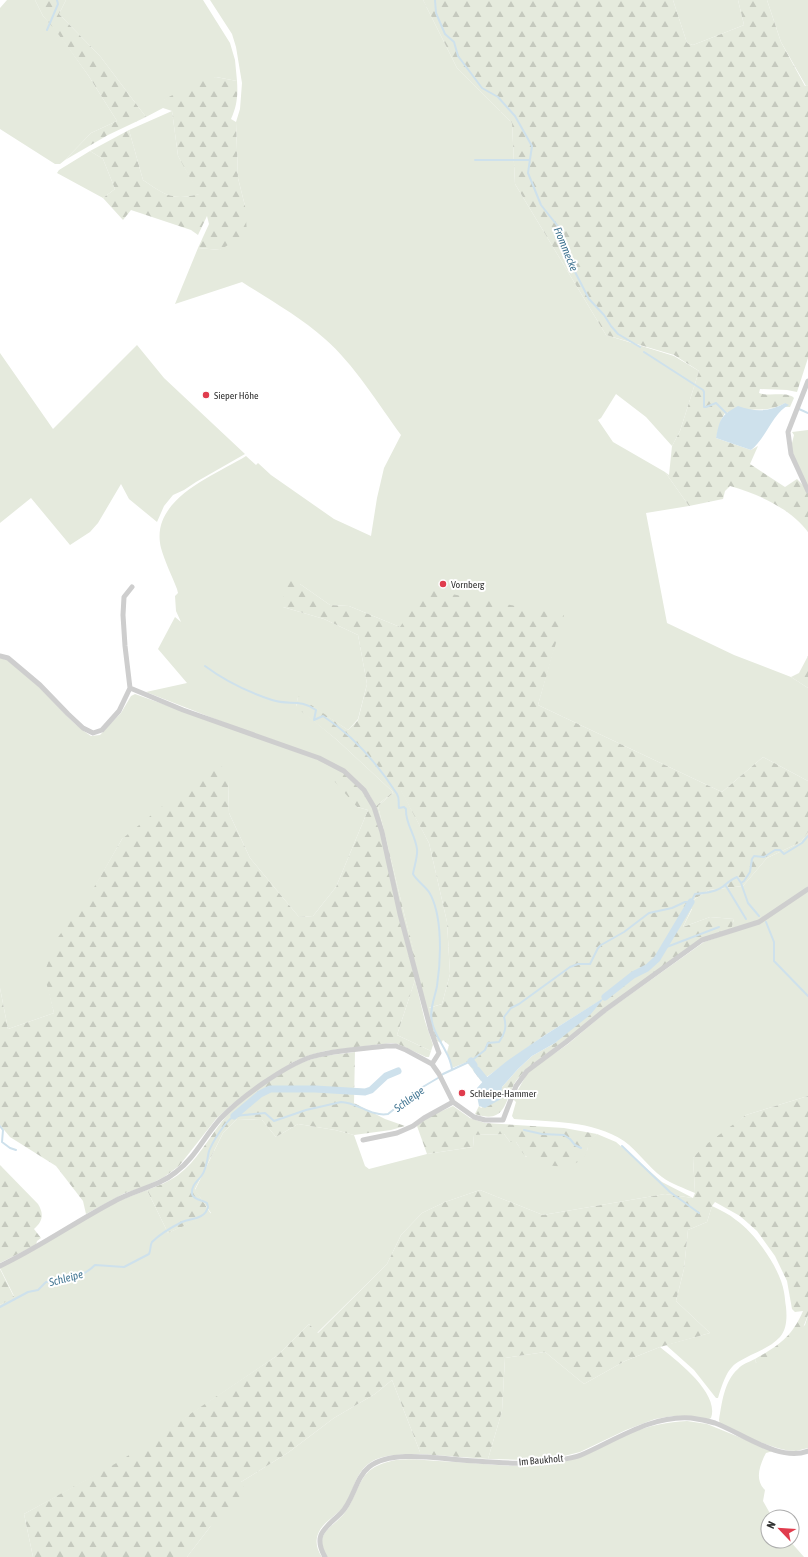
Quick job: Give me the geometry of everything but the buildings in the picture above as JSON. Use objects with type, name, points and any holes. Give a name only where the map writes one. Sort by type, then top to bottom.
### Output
[{"type":"street","points":[[808,381],[788,432],[791,454],[808,491]]},
{"type":"street","points":[[0,656],[8,658],[40,685],[83,728],[93,733],[102,730],[119,711],[130,688],[123,615],[124,597],[132,587]]},
{"type":"street","points":[[130,688],[183,710],[318,758],[344,771],[364,790],[374,807],[382,832],[402,921],[430,1031],[439,1053],[432,1064]]},
{"type":"street","points":[[0,1266],[21,1256],[114,1201],[160,1182],[176,1172],[185,1164],[227,1112],[271,1078],[310,1057],[386,1046],[396,1046],[432,1064],[453,1102],[474,1117],[485,1120],[503,1120],[516,1086],[527,1071],[605,1010],[702,940],[759,922],[808,888]]},
{"type":"street","points":[[363,1140],[397,1133],[453,1102]]},
{"type":"street","name":"Im Baukholt","points":[[325,1557],[320,1548],[319,1541],[323,1530],[345,1509],[362,1474],[376,1462],[396,1458],[423,1457],[523,1463],[555,1461],[579,1455],[637,1428],[661,1421],[691,1418],[714,1423],[779,1452],[801,1454],[808,1451]]},
{"type":"green space","points":[[7,0],[35,0],[43,16],[56,30],[88,75],[117,121],[91,133],[60,164],[55,164],[0,129],[0,8]]},
{"type":"green space","points":[[35,0],[66,0],[59,14],[100,56],[146,117],[108,135],[65,160],[91,133],[117,121],[88,75],[56,31],[43,16]]},
{"type":"green space","points":[[66,0],[203,0],[230,43],[235,60],[237,81],[216,77],[164,100],[163,108],[146,117],[100,56],[59,14]]},
{"type":"green space","points":[[210,0],[423,0],[457,68],[512,123],[515,184],[606,335],[674,356],[699,371],[680,431],[672,446],[646,417],[616,394],[601,418],[598,420],[613,442],[665,472],[689,506],[646,513],[667,623],[734,655],[791,677],[808,688],[808,781],[763,757],[722,792],[538,705],[563,615],[400,627],[349,606],[330,605],[300,584],[283,607],[324,619],[358,635],[367,684],[358,719],[348,730],[298,697],[296,706],[337,740],[393,792],[375,807],[367,791],[345,770],[146,692],[187,683],[158,649],[175,617],[181,622],[176,611],[175,596],[178,593],[161,548],[160,531],[165,516],[174,503],[187,491],[202,481],[246,456],[256,465],[258,463],[271,475],[334,519],[371,536],[377,498],[384,468],[401,435],[346,360],[325,339],[285,309],[242,282],[175,304],[198,248],[220,250],[245,206],[238,178],[236,122],[240,109],[242,83],[236,47],[232,34]]},
{"type":"green space","points":[[423,0],[673,0],[687,43],[693,45],[744,25],[738,0],[767,0],[781,42],[805,86],[808,85],[808,358],[797,392],[760,389],[759,393],[763,394],[782,394],[791,396],[794,398],[790,407],[784,407],[785,403],[771,408],[725,413],[721,420],[716,438],[751,450],[758,446],[750,464],[785,487],[797,479],[804,486],[808,493],[808,532],[801,523],[773,503],[751,493],[730,486],[725,491],[723,499],[689,506],[665,472],[669,475],[672,446],[680,431],[699,371],[674,355],[606,335],[515,184],[512,123],[457,68]]},
{"type":"green space","points":[[673,0],[738,0],[744,25],[693,45],[687,43]]},
{"type":"green space","points":[[767,0],[808,0],[808,85],[806,86],[781,42]]},
{"type":"green space","points":[[216,77],[237,81],[237,100],[231,119],[236,122],[238,178],[245,206],[247,233],[220,250],[198,248],[209,224],[207,216],[198,235],[191,230],[131,210],[123,220],[103,198],[115,189],[103,159],[90,151],[129,130],[143,180],[157,190],[176,197],[199,194],[178,156],[172,111],[163,108],[163,100],[204,79]]},
{"type":"green space","points":[[172,111],[178,156],[200,194],[175,197],[157,190],[143,180],[129,130]]},
{"type":"green space","points":[[90,151],[103,159],[115,189],[103,198],[57,173],[59,170]]},
{"type":"green space","points":[[137,345],[164,378],[245,454],[173,495],[164,506],[157,522],[129,499],[121,484],[98,523],[90,532],[70,545],[31,498],[0,523],[0,353],[53,429]]},
{"type":"green space","points":[[808,430],[808,487],[790,451],[794,435],[792,432]]},
{"type":"green space","points":[[284,578],[300,584],[330,605],[349,606],[400,627],[425,589],[564,615],[538,705],[722,792],[763,757],[808,781],[808,832],[801,842],[767,858],[743,886],[709,890],[685,905],[692,908],[683,927],[710,917],[734,919],[731,930],[700,940],[526,1069],[514,1084],[502,1111],[497,1114],[485,1116],[475,1114],[479,1106],[481,1108],[501,1094],[502,1087],[532,1056],[555,1043],[604,998],[545,1035],[481,1081],[467,1062],[452,1068],[447,1052],[449,1045],[443,1040],[441,1043],[437,1041],[415,980],[397,1035],[431,1051],[429,1057],[398,1044],[391,1043],[325,1051],[310,1055],[291,1063],[231,1105],[216,1119],[179,1166],[164,1177],[144,1187],[125,1193],[86,1214],[83,1201],[56,1166],[10,1137],[0,1125],[0,988],[8,1029],[54,1013],[44,974],[56,940],[93,889],[122,839],[219,760],[228,780],[229,813],[250,858],[299,917],[313,916],[336,887],[368,810],[357,807],[322,767],[322,761],[343,771],[364,792],[375,807],[393,792],[337,740],[296,707],[298,696],[348,730],[358,720],[367,684],[358,635],[324,619],[283,607]],"holes":[[[401,791],[429,843],[447,922],[450,974],[442,1004],[429,1008],[378,806],[392,794]]]},
{"type":"green space","points":[[808,656],[808,688],[791,677],[799,673]]},
{"type":"green space","points":[[0,658],[7,660],[30,679],[45,692],[70,719],[91,736],[100,735],[121,713],[131,696],[135,694],[322,761],[357,807],[368,810],[336,887],[313,916],[299,917],[250,858],[229,813],[228,780],[122,839],[45,974],[54,1013],[8,1029],[0,988]]},
{"type":"green space","points":[[401,790],[429,843],[447,922],[450,974],[442,1004],[428,1008],[378,806],[392,794]]},
{"type":"green space","points":[[808,832],[808,886],[797,896],[758,921],[731,930],[734,919],[710,917],[683,927],[692,909],[684,906],[709,890],[743,886],[767,858],[801,842]]},
{"type":"green space","points":[[808,891],[808,1096],[746,1115],[693,1158],[695,1193],[673,1184],[662,1177],[652,1169],[634,1149],[612,1134],[599,1129],[571,1123],[514,1119],[512,1116],[516,1102],[513,1099],[528,1072],[568,1044],[606,1012],[704,942],[760,923]]},
{"type":"green space","points":[[415,980],[425,1021],[433,1045],[431,1051],[397,1035]]},
{"type":"green space","points":[[355,1052],[354,1103],[385,1119],[405,1126],[391,1130],[354,1135],[335,1130],[298,1124],[276,1137],[262,1120],[237,1119],[223,1133],[195,1189],[211,1214],[168,1233],[147,1190],[170,1180],[185,1169],[197,1156],[232,1110],[253,1092],[277,1076],[301,1063],[312,1059]]},
{"type":"green space","points":[[808,1096],[808,1315],[801,1333],[787,1346],[756,1363],[755,1359],[771,1350],[784,1340],[794,1328],[803,1311],[795,1312],[792,1309],[787,1281],[775,1256],[757,1231],[740,1216],[715,1202],[712,1206],[707,1222],[688,1230],[684,1269],[676,1301],[710,1333],[660,1347],[625,1361],[584,1384],[545,1352],[505,1358],[502,1411],[488,1459],[420,1454],[392,1380],[375,1394],[334,1418],[289,1452],[241,1482],[246,1491],[210,1527],[187,1557],[33,1557],[24,1514],[120,1461],[278,1355],[309,1324],[318,1333],[387,1264],[401,1235],[422,1213],[445,1202],[480,1190],[543,1215],[665,1194],[693,1198],[695,1193],[693,1158],[704,1146],[746,1115]]},
{"type":"green space","points":[[453,1106],[470,1118],[485,1123],[564,1128],[597,1134],[593,1137],[586,1154],[581,1160],[561,1166],[546,1165],[527,1157],[516,1142],[510,1142],[504,1134],[474,1135],[473,1147],[427,1154],[417,1126],[426,1118]]},
{"type":"green space","points":[[237,1119],[262,1120],[276,1137],[298,1124],[335,1130],[354,1135],[365,1166],[369,1169],[427,1154],[473,1147],[474,1135],[504,1134],[510,1142],[516,1142],[526,1157],[587,1151],[590,1141],[597,1134],[616,1142],[662,1182],[693,1198],[665,1194],[543,1215],[480,1190],[445,1202],[422,1213],[401,1235],[387,1264],[317,1333],[309,1324],[278,1355],[120,1462],[24,1514],[33,1557],[0,1557],[0,1305],[14,1296],[0,1268],[116,1202],[147,1190],[168,1233],[211,1213],[195,1190],[223,1133]]},
{"type":"green space","points":[[0,1165],[38,1204],[42,1217],[34,1229],[41,1238],[37,1241],[36,1245],[0,1263]]},
{"type":"green space","points":[[712,1206],[724,1212],[743,1226],[751,1233],[766,1252],[782,1283],[786,1307],[786,1323],[780,1337],[771,1345],[734,1365],[727,1373],[718,1398],[716,1398],[694,1370],[666,1345],[710,1333],[676,1301],[684,1269],[688,1230],[707,1222]]},
{"type":"green space","points":[[0,1269],[14,1297],[0,1305]]},
{"type":"green space","points":[[808,1315],[808,1448],[796,1451],[778,1448],[757,1441],[720,1424],[719,1420],[724,1393],[733,1374],[746,1363],[755,1359],[756,1363],[805,1325]]},
{"type":"green space","points":[[660,1347],[686,1369],[703,1388],[709,1398],[712,1408],[711,1418],[673,1416],[655,1419],[626,1430],[580,1452],[552,1459],[488,1459],[502,1411],[505,1358],[545,1352],[584,1384],[625,1361]]},
{"type":"green space","points":[[392,1380],[420,1454],[379,1458],[363,1469],[345,1505],[320,1529],[317,1546],[322,1557],[187,1557],[241,1482],[289,1452],[334,1418],[375,1394]]},
{"type":"green space","points":[[687,1421],[707,1424],[773,1451],[766,1453],[759,1472],[760,1482],[765,1490],[763,1501],[768,1509],[760,1509],[760,1549],[797,1549],[804,1557],[327,1557],[323,1549],[322,1543],[325,1533],[347,1510],[361,1481],[369,1471],[381,1464],[407,1459],[512,1466],[532,1466],[562,1462],[580,1457],[631,1433],[666,1423]]},
{"type":"water","points":[[785,403],[789,405],[779,413],[761,440],[751,450],[716,438],[720,422],[724,416],[738,406],[762,410],[774,408]]},
{"type":"water","points":[[605,997],[590,1015],[555,1043],[532,1056],[518,1069],[502,1087],[501,1099],[485,1108],[479,1106],[477,1088],[486,1078],[507,1061],[545,1035]]},
{"type":"waterway","points":[[47,30],[58,4],[57,0]]},
{"type":"waterway","name":"Frommecke","points":[[435,0],[436,13],[445,34],[454,42],[458,56],[482,88],[498,97],[515,116],[532,146],[528,173],[541,205],[560,229],[573,268],[589,299],[604,315],[618,334],[640,347]]},
{"type":"waterway","points":[[475,160],[530,160]]},
{"type":"waterway","name":"Frommecke","points":[[644,352],[703,390],[704,407],[716,403],[727,414]]},
{"type":"waterway","name":"Frommecke","points":[[799,409],[808,413]]},
{"type":"waterway","points":[[205,666],[237,686],[272,700],[278,702],[299,703],[310,706],[316,710],[314,720],[323,716],[355,741],[373,761],[397,794],[399,799],[399,808],[404,807],[406,809],[407,819],[416,844],[417,855],[413,874],[429,892],[437,913],[440,951],[437,986],[431,1017],[434,1030],[448,1056],[452,1069]]},
{"type":"waterway","name":"Schleipe","points":[[0,1307],[28,1292],[38,1290],[46,1282],[60,1282],[80,1276],[95,1265],[124,1267],[149,1254],[152,1242],[166,1231],[182,1222],[198,1218],[204,1214],[208,1207],[207,1203],[194,1198],[192,1191],[195,1183],[204,1172],[209,1151],[213,1142],[223,1127],[234,1116],[265,1113],[274,1121],[306,1110],[341,1102],[353,1104],[370,1112],[388,1114],[421,1088],[443,1074],[471,1061],[485,1050],[488,1043],[499,1042],[505,1030],[504,1017],[511,1008],[519,1004],[570,967],[578,964],[590,964],[601,945],[624,932],[649,913],[672,908],[685,902],[691,902],[695,894],[708,893],[716,890],[737,877],[741,883],[750,872],[752,859],[754,856],[764,857],[775,850],[780,850],[784,854],[802,843],[808,836]]},
{"type":"waterway","points":[[741,883],[748,903],[759,916]]},
{"type":"waterway","points":[[726,886],[746,919]]},
{"type":"waterway","points":[[605,997],[633,975],[647,968],[657,959],[691,902]]},
{"type":"waterway","points":[[766,922],[774,942],[774,961],[808,996]]},
{"type":"waterway","points":[[664,948],[719,927]]},
{"type":"waterway","name":"Schleipe","points":[[471,1061],[474,1065]]},
{"type":"waterway","points":[[477,1070],[485,1080]]},
{"type":"waterway","points":[[234,1116],[260,1094],[270,1089],[315,1089],[365,1092],[371,1090],[386,1076],[398,1071]]},
{"type":"waterway","points":[[0,1126],[3,1130],[2,1142],[10,1148],[16,1150]]},
{"type":"waterway","points":[[524,1130],[542,1134],[564,1135],[575,1145],[581,1148]]},
{"type":"waterway","points":[[622,1146],[670,1192],[699,1213]]},
{"type":"place","name":"Sieper Höhe","points":[[206,395]]},
{"type":"place","name":"Vornberg","points":[[443,584]]},
{"type":"place","name":"Schleipe-Hammer","points":[[462,1093]]}]
